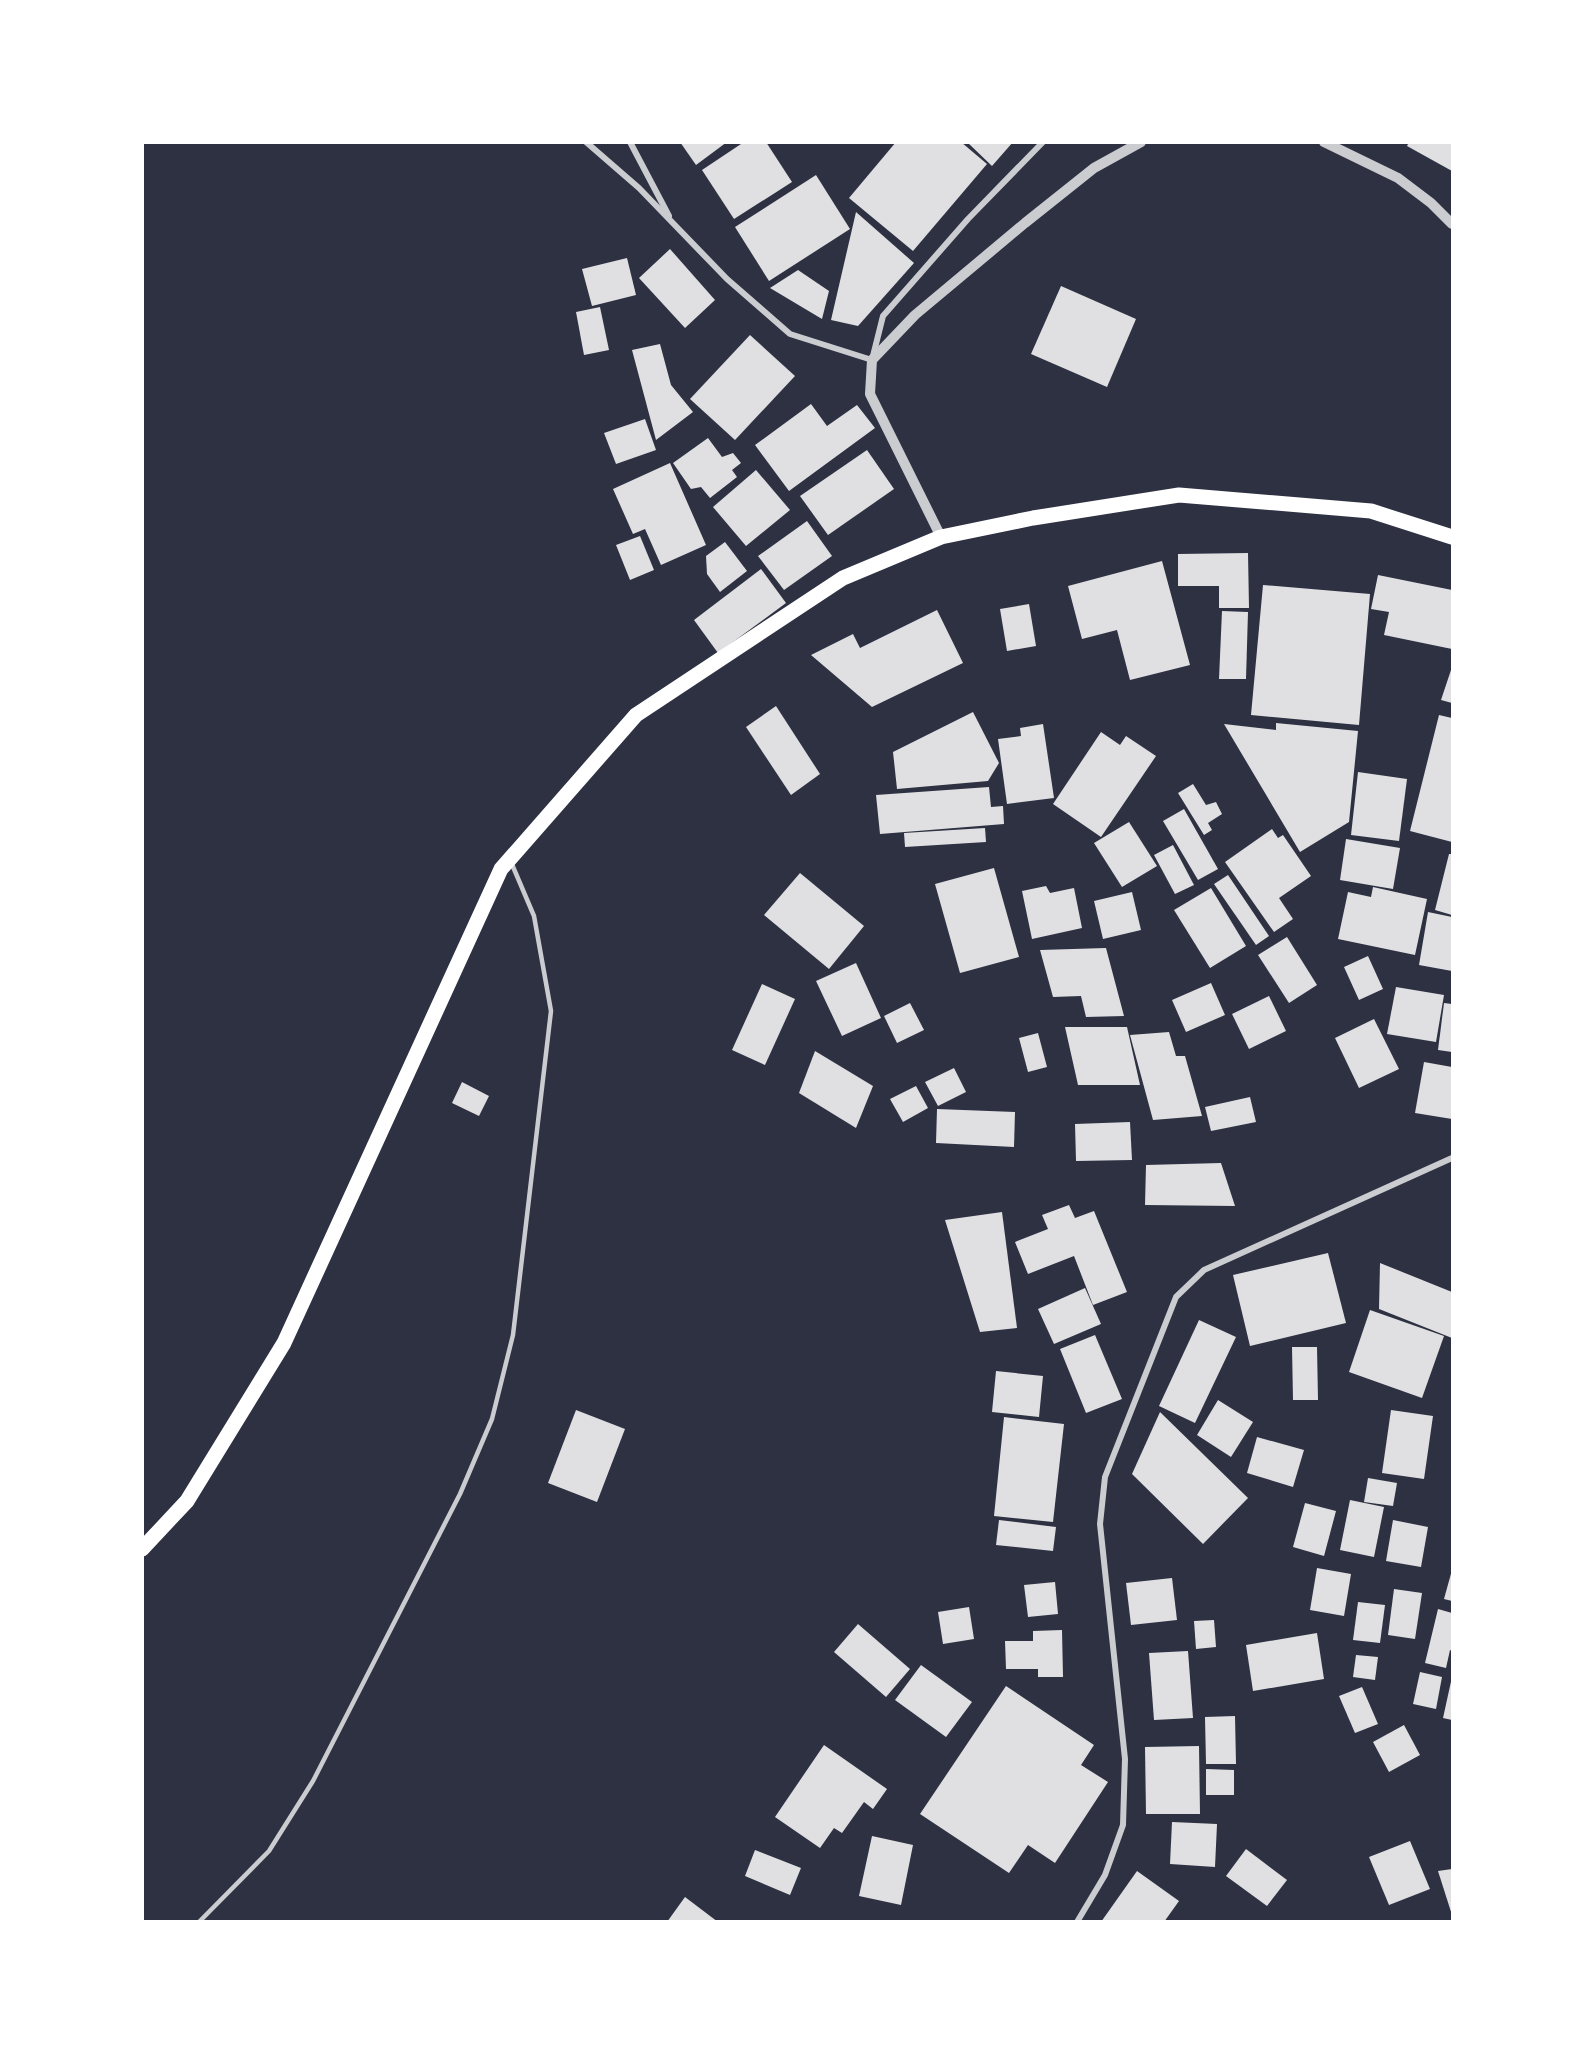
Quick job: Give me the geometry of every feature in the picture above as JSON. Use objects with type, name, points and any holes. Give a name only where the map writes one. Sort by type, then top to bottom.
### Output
[{"type":"main road","points":[[142,1549],[187,1501],[284,1343],[501,869],[636,715],[843,578],[941,537],[1033,518],[1179,495],[1371,511],[1452,537]]},
{"type":"street","points":[[586,142],[639,189],[727,279],[790,334],[872,360]]},
{"type":"street","points":[[630,142],[674,224]]},
{"type":"street","points":[[941,537],[870,394],[872,360],[883,316],[968,219],[1043,142]]},
{"type":"street","points":[[872,360],[915,315],[1025,223],[1094,168],[1140,142]]},
{"type":"street","points":[[1324,142],[1398,178],[1431,203],[1452,224]]},
{"type":"street","points":[[1077,1922],[1105,1875],[1123,1825],[1125,1759],[1100,1524],[1105,1477],[1176,1297],[1204,1270],[1452,1158]]},
{"type":"lane","points":[[200,1922],[269,1851],[314,1781],[460,1494],[492,1419],[513,1335],[551,1011],[534,916],[510,860]]},
{"type":"building","points":[[680,142],[727,142],[696,165]]},
{"type":"building","points":[[744,142],[766,142],[792,182],[734,219],[702,170]]},
{"type":"building","points":[[896,142],[961,142],[987,164],[913,251],[849,198]]},
{"type":"building","points":[[967,142],[1013,142],[992,166]]},
{"type":"building","points":[[1409,142],[1452,142],[1452,171],[1407,146]]},
{"type":"building","points":[[816,175],[850,229],[769,281],[735,227]]},
{"type":"building","points":[[856,212],[914,263],[858,326],[831,320]]},
{"type":"building","points":[[670,249],[715,300],[685,328],[639,278]]},
{"type":"building","points":[[627,258],[636,295],[592,306],[582,269]]},
{"type":"building","points":[[798,270],[829,291],[822,319],[770,288]]},
{"type":"building","points":[[1061,286],[1136,319],[1107,387],[1031,354]]},
{"type":"building","points":[[600,307],[609,350],[584,355],[576,312]]},
{"type":"building","points":[[750,335],[795,376],[735,440],[690,399]]},
{"type":"building","points":[[660,344],[671,385],[693,412],[656,440],[632,350]]},
{"type":"building","points":[[811,404],[827,426],[857,405],[875,428],[789,491],[755,445]]},
{"type":"building","points":[[645,419],[656,450],[616,464],[604,433]]},
{"type":"building","points":[[708,438],[722,457],[733,453],[741,463],[732,470],[737,477],[710,498],[701,487],[691,489],[673,463]]},
{"type":"building","points":[[867,450],[894,489],[828,535],[800,496]]},
{"type":"building","points":[[670,463],[706,545],[661,565],[645,529],[633,534],[613,489]]},
{"type":"building","points":[[756,470],[790,510],[746,546],[713,507]]},
{"type":"building","points":[[807,521],[832,556],[784,590],[758,556]]},
{"type":"building","points":[[640,536],[654,570],[630,580],[616,545]]},
{"type":"building","points":[[725,542],[747,571],[720,592],[707,574],[706,556]]},
{"type":"building","points":[[1248,553],[1249,608],[1219,608],[1219,586],[1178,586],[1178,554]]},
{"type":"building","points":[[1162,561],[1190,665],[1130,680],[1117,630],[1082,639],[1068,586]]},
{"type":"building","points":[[761,569],[786,603],[718,653],[694,620]]},
{"type":"building","points":[[1378,575],[1452,590],[1452,649],[1384,635],[1389,612],[1371,609]]},
{"type":"building","points":[[1263,585],[1370,594],[1359,725],[1251,715]]},
{"type":"building","points":[[1029,604],[1036,646],[1007,651],[1000,609]]},
{"type":"building","points":[[937,610],[963,663],[872,707],[811,655],[853,634],[860,648]]},
{"type":"building","points":[[1222,611],[1248,612],[1246,679],[1219,679]]},
{"type":"building","points":[[1452,667],[1452,703],[1441,700]]},
{"type":"building","points":[[776,706],[820,774],[791,795],[746,727]]},
{"type":"building","points":[[973,712],[999,763],[988,781],[897,789],[893,752]]},
{"type":"building","points":[[1439,715],[1452,718],[1452,842],[1410,831]]},
{"type":"building","points":[[1276,723],[1358,731],[1349,822],[1300,852],[1224,724],[1276,730]]},
{"type":"building","points":[[1043,724],[1054,798],[1007,804],[998,739],[1021,736],[1020,728]]},
{"type":"building","points":[[1101,732],[1120,745],[1126,736],[1156,756],[1101,837],[1053,804]]},
{"type":"building","points":[[1358,772],[1407,779],[1399,841],[1351,835]]},
{"type":"building","points":[[1193,784],[1206,805],[1216,802],[1222,814],[1208,823],[1212,830],[1204,835],[1178,793]]},
{"type":"building","points":[[989,787],[991,807],[1003,806],[1004,824],[880,834],[876,795]]},
{"type":"building","points":[[1184,809],[1218,869],[1198,880],[1163,821]]},
{"type":"building","points":[[1129,822],[1157,866],[1122,887],[1094,843]]},
{"type":"building","points":[[985,828],[986,842],[905,847],[904,833]]},
{"type":"building","points":[[1272,829],[1278,838],[1283,835],[1311,876],[1279,898],[1293,919],[1274,932],[1225,862]]},
{"type":"building","points":[[1346,839],[1400,848],[1393,889],[1340,880]]},
{"type":"building","points":[[1173,845],[1194,885],[1175,894],[1154,855]]},
{"type":"building","points":[[1449,854],[1452,854],[1452,915],[1435,910]]},
{"type":"building","points":[[994,868],[1019,957],[960,973],[935,884]]},
{"type":"building","points":[[800,873],[864,926],[829,969],[764,915]]},
{"type":"building","points":[[1228,875],[1269,936],[1256,945],[1214,884]]},
{"type":"building","points":[[1046,886],[1050,893],[1074,888],[1082,928],[1032,939],[1022,891]]},
{"type":"building","points":[[1373,887],[1427,899],[1415,955],[1338,939],[1348,892],[1371,897]]},
{"type":"building","points":[[1211,888],[1246,946],[1210,968],[1174,910]]},
{"type":"building","points":[[1132,892],[1141,930],[1103,939],[1094,901]]},
{"type":"building","points":[[1428,912],[1452,917],[1452,971],[1419,965]]},
{"type":"building","points":[[1287,937],[1317,985],[1289,1003],[1258,955]]},
{"type":"building","points":[[1106,948],[1124,1016],[1086,1017],[1081,996],[1053,997],[1040,950]]},
{"type":"building","points":[[1368,956],[1383,989],[1359,1000],[1344,967]]},
{"type":"building","points":[[856,963],[881,1018],[842,1036],[816,981]]},
{"type":"building","points":[[1211,983],[1225,1015],[1186,1032],[1172,1000]]},
{"type":"building","points":[[762,984],[795,999],[765,1065],[732,1050]]},
{"type":"building","points":[[1396,987],[1444,995],[1436,1042],[1387,1034]]},
{"type":"building","points":[[1269,996],[1286,1031],[1249,1049],[1232,1014]]},
{"type":"building","points":[[910,1003],[924,1030],[897,1043],[884,1016]]},
{"type":"building","points":[[1444,1003],[1452,1004],[1452,1052],[1438,1050]]},
{"type":"building","points":[[1374,1019],[1399,1069],[1359,1088],[1335,1038]]},
{"type":"building","points":[[1065,1027],[1127,1027],[1140,1085],[1078,1085]]},
{"type":"building","points":[[1169,1032],[1176,1056],[1185,1056],[1202,1116],[1153,1120],[1130,1035]]},
{"type":"building","points":[[1038,1033],[1047,1067],[1028,1072],[1019,1038]]},
{"type":"building","points":[[815,1051],[873,1086],[856,1128],[799,1093]]},
{"type":"building","points":[[1424,1062],[1452,1067],[1452,1119],[1415,1113]]},
{"type":"building","points":[[954,1068],[966,1092],[938,1106],[925,1082]]},
{"type":"building","points":[[462,1082],[489,1096],[479,1116],[452,1103]]},
{"type":"building","points":[[916,1086],[928,1108],[903,1122],[890,1099]]},
{"type":"building","points":[[1250,1097],[1256,1122],[1211,1131],[1205,1107]]},
{"type":"building","points":[[937,1109],[1015,1112],[1014,1147],[936,1143]]},
{"type":"building","points":[[1130,1122],[1132,1160],[1076,1161],[1075,1124]]},
{"type":"building","points":[[1221,1163],[1235,1206],[1145,1205],[1146,1165]]},
{"type":"building","points":[[1069,1205],[1075,1218],[1094,1211],[1127,1292],[1093,1305],[1074,1256],[1028,1274],[1015,1242],[1048,1229],[1042,1215]]},
{"type":"building","points":[[1002,1212],[1017,1328],[980,1332],[945,1220]]},
{"type":"building","points":[[1328,1253],[1346,1323],[1250,1346],[1233,1275]]},
{"type":"building","points":[[1380,1263],[1452,1292],[1452,1338],[1379,1309]]},
{"type":"building","points":[[1085,1288],[1101,1324],[1054,1344],[1038,1309]]},
{"type":"building","points":[[1370,1310],[1444,1336],[1422,1398],[1349,1372]]},
{"type":"building","points":[[1199,1320],[1236,1337],[1195,1423],[1159,1406]]},
{"type":"building","points":[[1095,1335],[1122,1399],[1086,1413],[1060,1349]]},
{"type":"building","points":[[1292,1347],[1317,1347],[1318,1400],[1293,1400]]},
{"type":"building","points":[[996,1371],[1043,1376],[1039,1417],[992,1412]]},
{"type":"building","points":[[1218,1400],[1253,1422],[1231,1457],[1197,1435]]},
{"type":"building","points":[[576,1410],[625,1429],[597,1502],[548,1483]]},
{"type":"building","points":[[1391,1410],[1433,1416],[1424,1479],[1382,1473]]},
{"type":"building","points":[[1160,1412],[1248,1498],[1203,1544],[1132,1474]]},
{"type":"building","points":[[1004,1417],[1064,1424],[1053,1522],[994,1516]]},
{"type":"building","points":[[1257,1437],[1304,1450],[1293,1487],[1247,1473]]},
{"type":"building","points":[[1368,1478],[1397,1483],[1393,1506],[1364,1502]]},
{"type":"building","points":[[1350,1500],[1384,1507],[1374,1557],[1340,1550]]},
{"type":"building","points":[[1305,1503],[1336,1511],[1324,1556],[1293,1547]]},
{"type":"building","points":[[999,1520],[1056,1527],[1053,1551],[996,1545]]},
{"type":"building","points":[[1393,1520],[1428,1527],[1421,1567],[1386,1561]]},
{"type":"building","points":[[1317,1568],[1351,1574],[1344,1616],[1310,1610]]},
{"type":"building","points":[[1452,1570],[1452,1601],[1444,1599]]},
{"type":"building","points":[[1172,1578],[1177,1620],[1131,1625],[1126,1583]]},
{"type":"building","points":[[1055,1582],[1058,1614],[1028,1617],[1024,1585]]},
{"type":"building","points":[[1394,1589],[1422,1593],[1415,1639],[1388,1635]]},
{"type":"building","points":[[1358,1602],[1385,1605],[1380,1643],[1353,1640]]},
{"type":"building","points":[[969,1607],[974,1639],[943,1644],[938,1612]]},
{"type":"building","points":[[1438,1609],[1452,1613],[1452,1651],[1450,1650],[1446,1668],[1425,1663]]},
{"type":"building","points":[[1214,1620],[1216,1647],[1196,1649],[1194,1621]]},
{"type":"building","points":[[858,1624],[910,1669],[886,1697],[834,1652]]},
{"type":"building","points":[[1062,1630],[1063,1677],[1038,1677],[1038,1669],[1006,1669],[1005,1641],[1033,1641],[1033,1631]]},
{"type":"building","points":[[1317,1633],[1324,1679],[1253,1691],[1246,1645]]},
{"type":"building","points":[[1188,1651],[1193,1718],[1154,1720],[1149,1653]]},
{"type":"building","points":[[1356,1655],[1378,1657],[1375,1680],[1353,1677]]},
{"type":"building","points":[[921,1665],[972,1702],[946,1737],[895,1700]]},
{"type":"building","points":[[1420,1672],[1442,1677],[1436,1709],[1413,1704]]},
{"type":"building","points":[[1452,1677],[1452,1720],[1443,1718]]},
{"type":"building","points":[[1006,1686],[1094,1745],[1081,1765],[1108,1782],[1055,1863],[1028,1845],[1009,1873],[920,1814]]},
{"type":"building","points":[[1362,1687],[1378,1724],[1355,1733],[1339,1696]]},
{"type":"building","points":[[1235,1716],[1236,1764],[1206,1764],[1205,1717]]},
{"type":"building","points":[[1404,1725],[1420,1755],[1389,1772],[1373,1742]]},
{"type":"building","points":[[824,1745],[887,1789],[873,1809],[864,1802],[842,1833],[834,1828],[820,1848],[775,1817]]},
{"type":"building","points":[[1199,1746],[1200,1814],[1146,1814],[1145,1747]]},
{"type":"building","points":[[1206,1769],[1234,1770],[1234,1795],[1206,1795]]},
{"type":"building","points":[[1172,1822],[1217,1824],[1215,1867],[1170,1864]]},
{"type":"building","points":[[872,1836],[913,1845],[901,1905],[859,1896]]},
{"type":"building","points":[[1410,1841],[1430,1889],[1389,1905],[1369,1857]]},
{"type":"building","points":[[1246,1849],[1287,1880],[1267,1906],[1226,1876]]},
{"type":"building","points":[[755,1850],[801,1868],[790,1895],[745,1876]]},
{"type":"building","points":[[1452,1869],[1452,1915],[1438,1871]]},
{"type":"building","points":[[1137,1871],[1179,1901],[1164,1922],[1101,1922]]},
{"type":"building","points":[[685,1897],[718,1922],[667,1922]]}]
